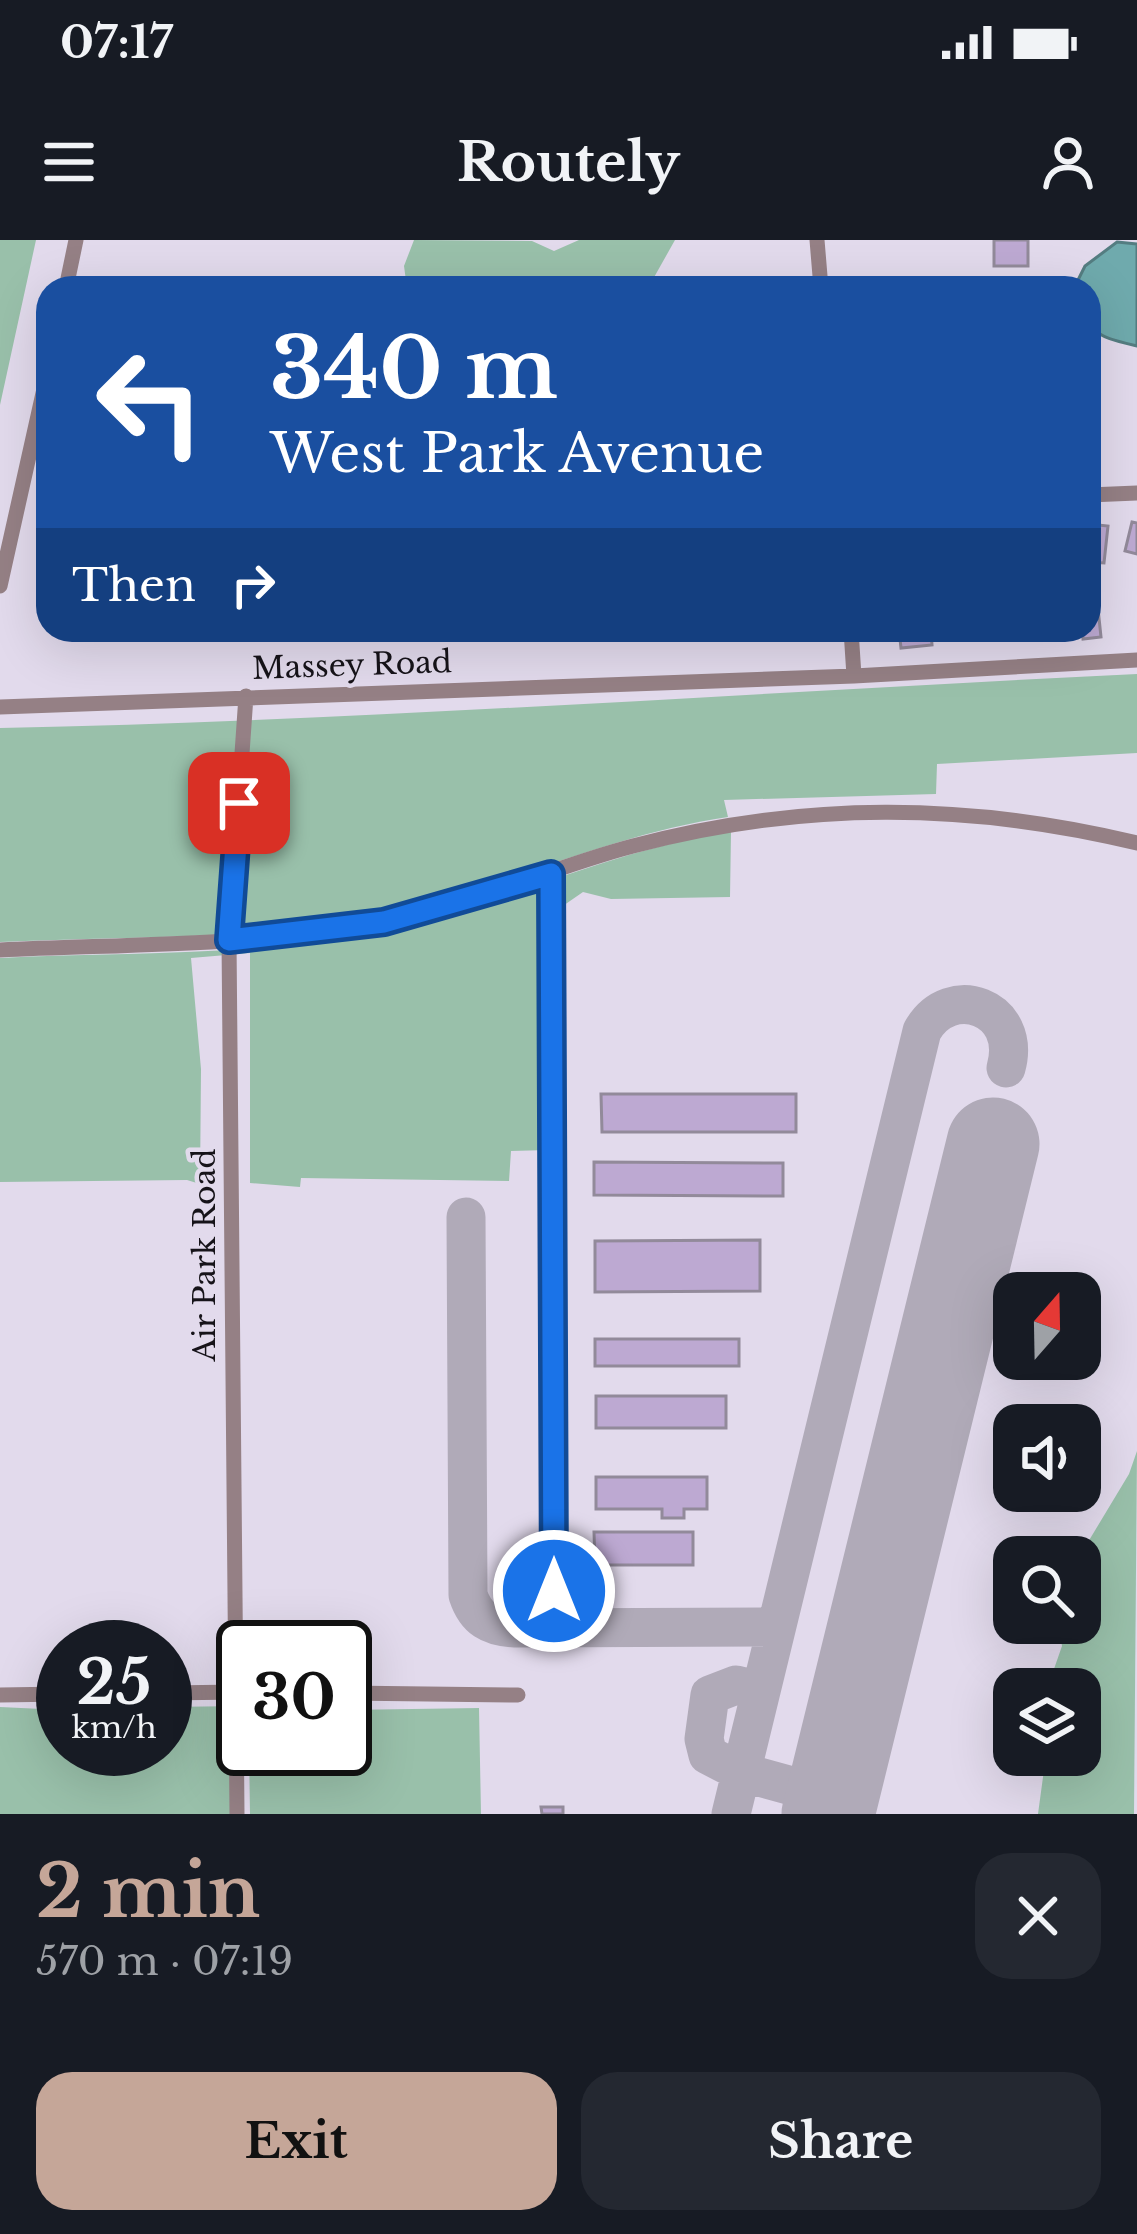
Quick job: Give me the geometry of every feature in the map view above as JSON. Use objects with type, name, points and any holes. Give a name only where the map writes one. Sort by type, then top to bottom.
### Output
[{"type":"street","points":[[68,276],[76,240]]},
{"type":"street","points":[[817,240],[820,276]]},
{"type":"street","points":[[0,586],[36,460]]},
{"type":"street","points":[[1101,494],[1137,493]]},
{"type":"street","points":[[852,642],[854,676]]},
{"type":"street","name":"Massey Road","points":[[0,707],[854,676],[1137,660]]},
{"type":"street","name":"Air Park Road","points":[[238,1620],[229,940],[246,696]]},
{"type":"street","points":[[0,950],[229,940],[384,922],[628,847],[710,827],[831,811],[990,815],[1137,843]]},
{"type":"street","points":[[551,874],[554,1591]]},
{"type":"street","points":[[372,1693],[518,1695]]},
{"type":"street","points":[[0,1695],[36,1694]]},
{"type":"street","name":"Air Park Road","points":[[236,1814],[237,1776]]},
{"type":"shaded area","points":[[0,240],[36,240],[0,405]]},
{"type":"shaded area","points":[[414,240],[532,241],[554,251],[579,240],[675,240],[655,276],[405,276],[404,266]]},
{"type":"shaded area","points":[[1117,242],[1137,244],[1137,346],[1101,334],[1101,276],[1080,276],[1085,266]]},
{"type":"shaded area","points":[[1137,674],[1137,753],[937,764],[936,794],[724,800],[728,817],[641,836],[427,903],[337,923],[193,936],[0,942],[0,728],[426,712]]},
{"type":"shaded area","points":[[731,832],[730,897],[611,899],[583,892],[544,919],[548,1150],[511,1151],[509,1181],[301,1178],[300,1187],[250,1183],[250,953],[191,958],[201,1069],[200,1184],[187,1180],[0,1182],[0,958],[194,952],[338,939],[472,907],[643,851]]},
{"type":"shaded area","points":[[1137,1451],[1134,1814],[1038,1814],[1043,1776],[1101,1776],[1101,1668],[1054,1668],[1062,1644],[1101,1644],[1101,1536],[1092,1536],[1129,1474]]},
{"type":"shaded area","points":[[216,1706],[216,1776],[244,1776],[244,1814],[0,1814],[0,1707],[36,1709],[36,1776],[192,1776],[192,1707]]},
{"type":"shaded area","points":[[479,1708],[481,1814],[250,1814],[249,1776],[372,1776],[372,1710]]},
{"type":"building","points":[[994,240],[1028,240],[1028,266],[994,266]]},
{"type":"building","points":[[1132,522],[1137,523],[1137,554],[1125,551]]},
{"type":"building","points":[[1101,525],[1108,526],[1101,563]]},
{"type":"building","points":[[900,642],[932,642],[932,645],[901,648]]},
{"type":"building","points":[[601,1094],[796,1094],[796,1132],[602,1132]]},
{"type":"building","points":[[594,1162],[783,1163],[783,1196],[594,1195]]},
{"type":"building","points":[[760,1240],[760,1291],[595,1292],[595,1241]]},
{"type":"building","points":[[595,1339],[739,1339],[739,1366],[595,1366]]},
{"type":"building","points":[[596,1396],[726,1396],[726,1428],[596,1428]]},
{"type":"building","points":[[596,1477],[707,1477],[707,1509],[684,1509],[684,1518],[662,1518],[662,1509],[596,1509]]},
{"type":"building","points":[[594,1532],[693,1532],[693,1565],[595,1565]]},
{"type":"building","points":[[541,1807],[563,1807],[563,1814],[542,1814]]},
{"type":"taxiway","points":[[731,1814],[922,1031],[949,1007],[981,1008],[1004,1029],[1006,1068]]},
{"type":"taxiway","points":[[466,1217],[468,1595],[475,1610],[491,1623],[515,1628],[776,1627]]},
{"type":"taxiway","points":[[761,1691],[736,1685],[710,1695],[704,1739],[708,1755],[741,1772],[832,1797]]},
{"type":"runway","points":[[828,1814],[993,1144]]},
{"type":"route","points":[[239,803],[229,940],[384,922],[551,874],[554,1591]]}]
